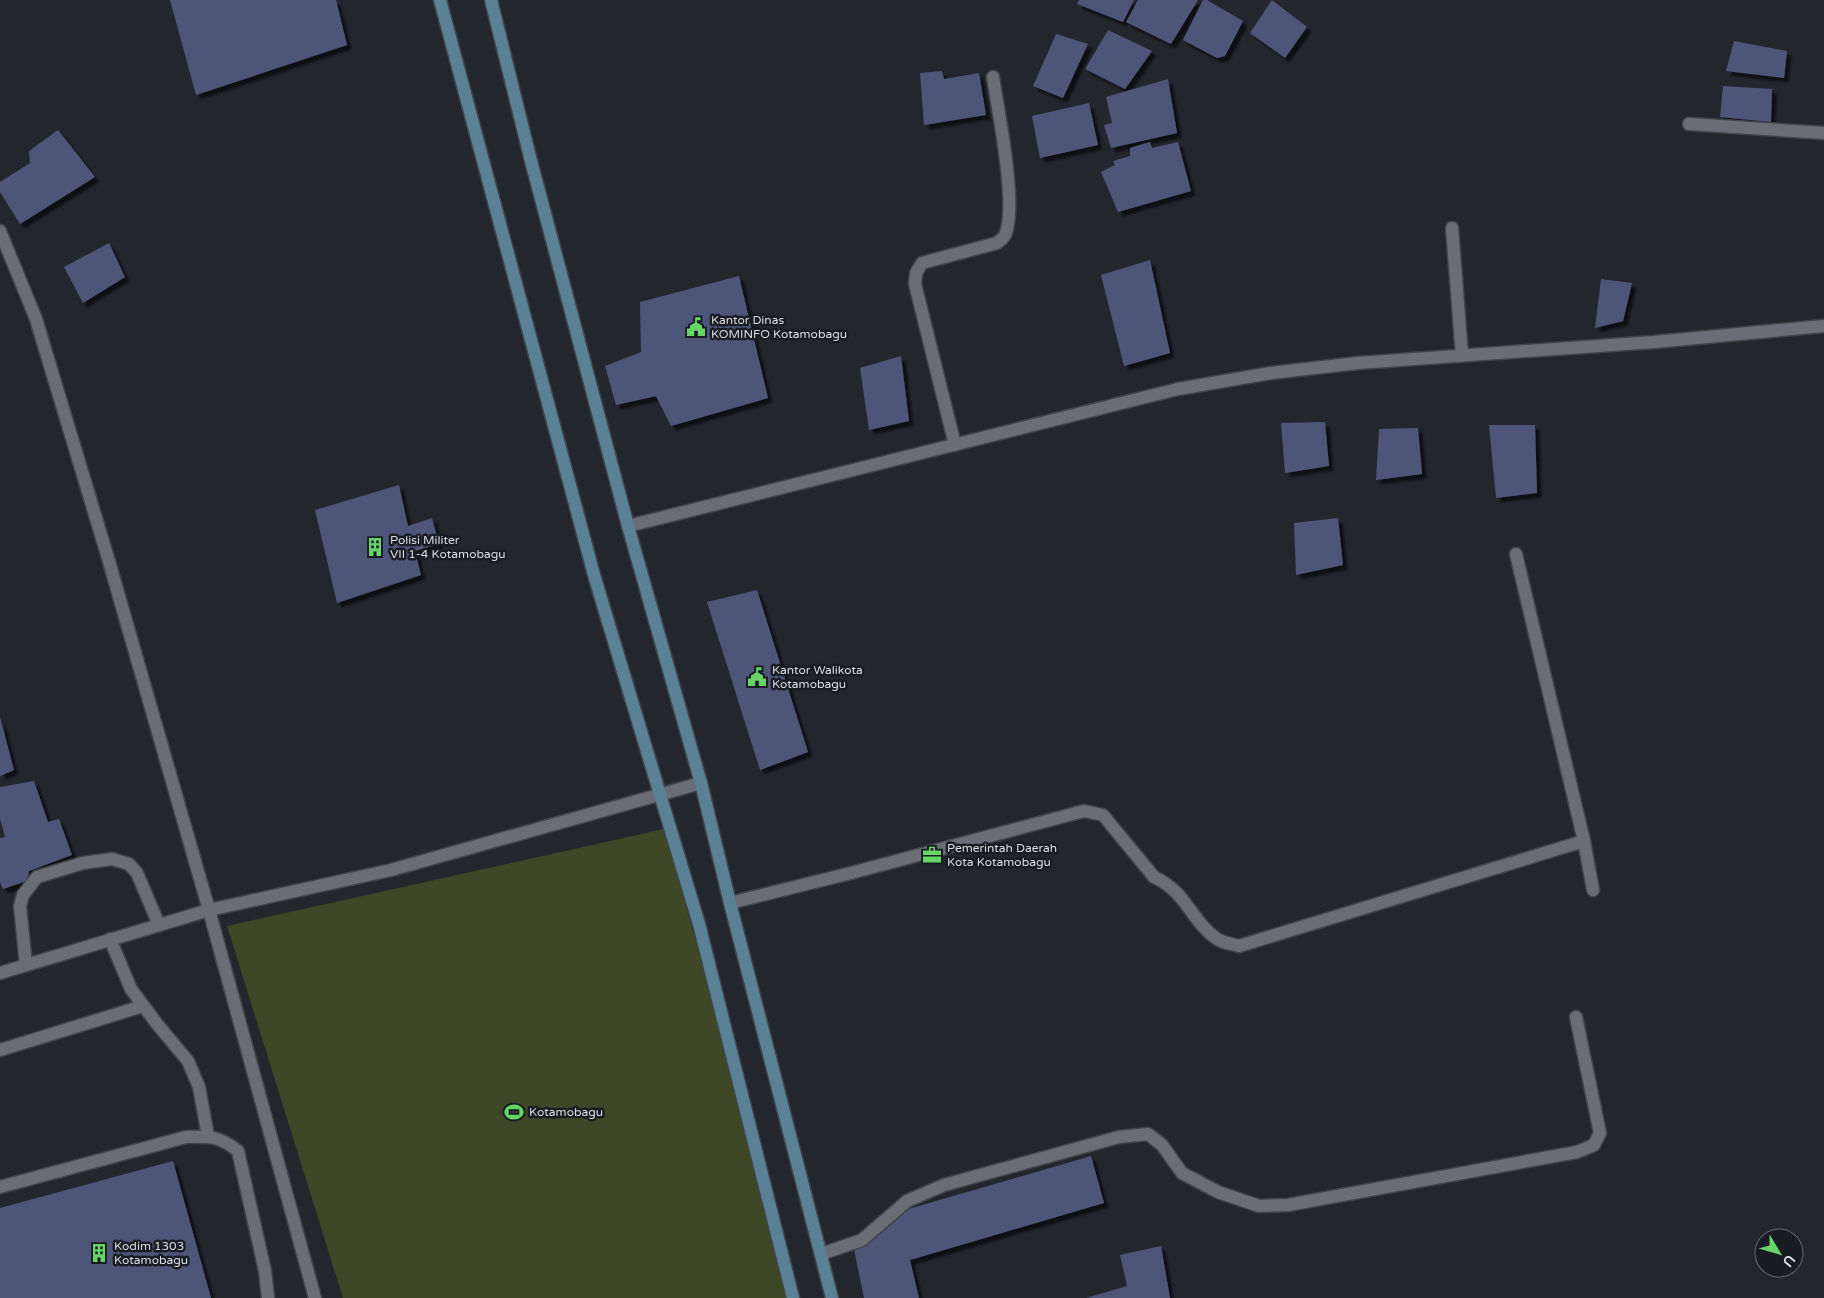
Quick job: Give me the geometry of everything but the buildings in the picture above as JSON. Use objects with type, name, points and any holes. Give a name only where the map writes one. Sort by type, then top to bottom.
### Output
[{"type":"main road","points":[[440,0],[594,575],[700,924],[793,1298]]},
{"type":"main road","points":[[491,0],[531,160],[628,526],[701,783],[832,1298]]},
{"type":"street","points":[[955,445],[915,284],[916,273],[922,262],[997,243],[1005,237],[1009,224],[1010,190],[993,77]]},
{"type":"street","points":[[1689,124],[1824,133]]},
{"type":"street","points":[[1452,228],[1462,355]]},
{"type":"street","points":[[0,231],[36,319],[108,558],[209,910],[315,1298]]},
{"type":"street","points":[[628,526],[1178,390],[1215,383],[1300,370],[1462,355],[1636,344],[1824,326]]},
{"type":"street","points":[[1516,554],[1584,841],[1593,890]]},
{"type":"street","points":[[0,973],[209,910],[391,870],[701,783]]},
{"type":"street","points":[[730,903],[1084,811],[1103,815],[1154,877],[1166,882],[1180,894],[1207,930],[1219,940],[1239,946],[1584,841]]},
{"type":"street","points":[[26,965],[20,906],[23,895],[37,877],[83,862],[112,858],[129,864],[137,873],[159,925]]},
{"type":"street","points":[[110,940],[131,989],[188,1061],[199,1087],[208,1136]]},
{"type":"street","points":[[0,1050],[143,1006]]},
{"type":"street","points":[[821,1254],[862,1240],[907,1201],[944,1185],[1120,1136],[1148,1134],[1162,1145],[1182,1173],[1218,1192],[1259,1206],[1288,1205],[1577,1152],[1594,1146],[1600,1133],[1576,1017]]},
{"type":"street","points":[[0,1187],[186,1137],[208,1136],[227,1141],[238,1151],[266,1271],[268,1298]]},
{"type":"green space","name":"Kotamobagu","points":[[664,829],[796,1298],[343,1298],[227,926]]},
{"type":"place","name":"Kantor Dinas KOMINFO Kotamobagu","points":[[696,327]]},
{"type":"place","name":"Polisi Militer VII 1-4 Kotamobagu","points":[[375,547]]},
{"type":"place","name":"Kantor Walikota Kotamobagu","points":[[757,677]]},
{"type":"place","name":"Pemerintah Daerah Kota Kotamobagu","points":[[932,855]]},
{"type":"place","name":"Kotamobagu","points":[[514,1112]]},
{"type":"place","name":"Kodim 1303 Kotamobagu","points":[[99,1253]]}]
